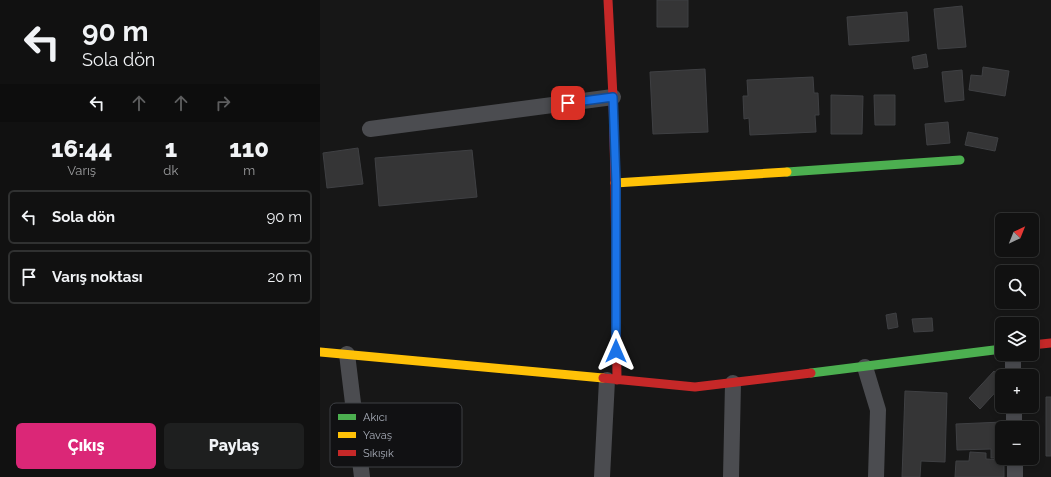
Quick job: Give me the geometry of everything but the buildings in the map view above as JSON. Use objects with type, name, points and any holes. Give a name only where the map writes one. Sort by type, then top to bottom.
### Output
[{"type":"street","points":[[602,477],[612,380],[616,183],[608,0]]},
{"type":"street","points":[[370,129],[613,97]]},
{"type":"street","points":[[616,183],[960,160]]},
{"type":"street","points":[[1039,344],[1051,343]]},
{"type":"street","points":[[320,352],[695,387],[995,350]]},
{"type":"street","points":[[347,354],[353,403]]},
{"type":"street","points":[[865,366],[878,410],[876,477]]},
{"type":"street","points":[[731,477],[733,383]]},
{"type":"street","points":[[1015,465],[1015,477]]},
{"type":"street","points":[[361,467],[362,477]]},
{"type":"traffic: fast","points":[[787,172],[960,160]]},
{"type":"traffic: fast","points":[[811,373],[995,350]]},
{"type":"traffic: slow","points":[[615,183],[787,172]]},
{"type":"traffic: slow","points":[[320,352],[603,378]]},
{"type":"traffic: jam","points":[[608,0],[613,97],[617,380]]},
{"type":"traffic: jam","points":[[1039,344],[1051,343]]},
{"type":"traffic: jam","points":[[603,378],[695,387],[811,373]]},
{"type":"route","points":[[568,103],[613,97],[616,183],[616,351]]}]
